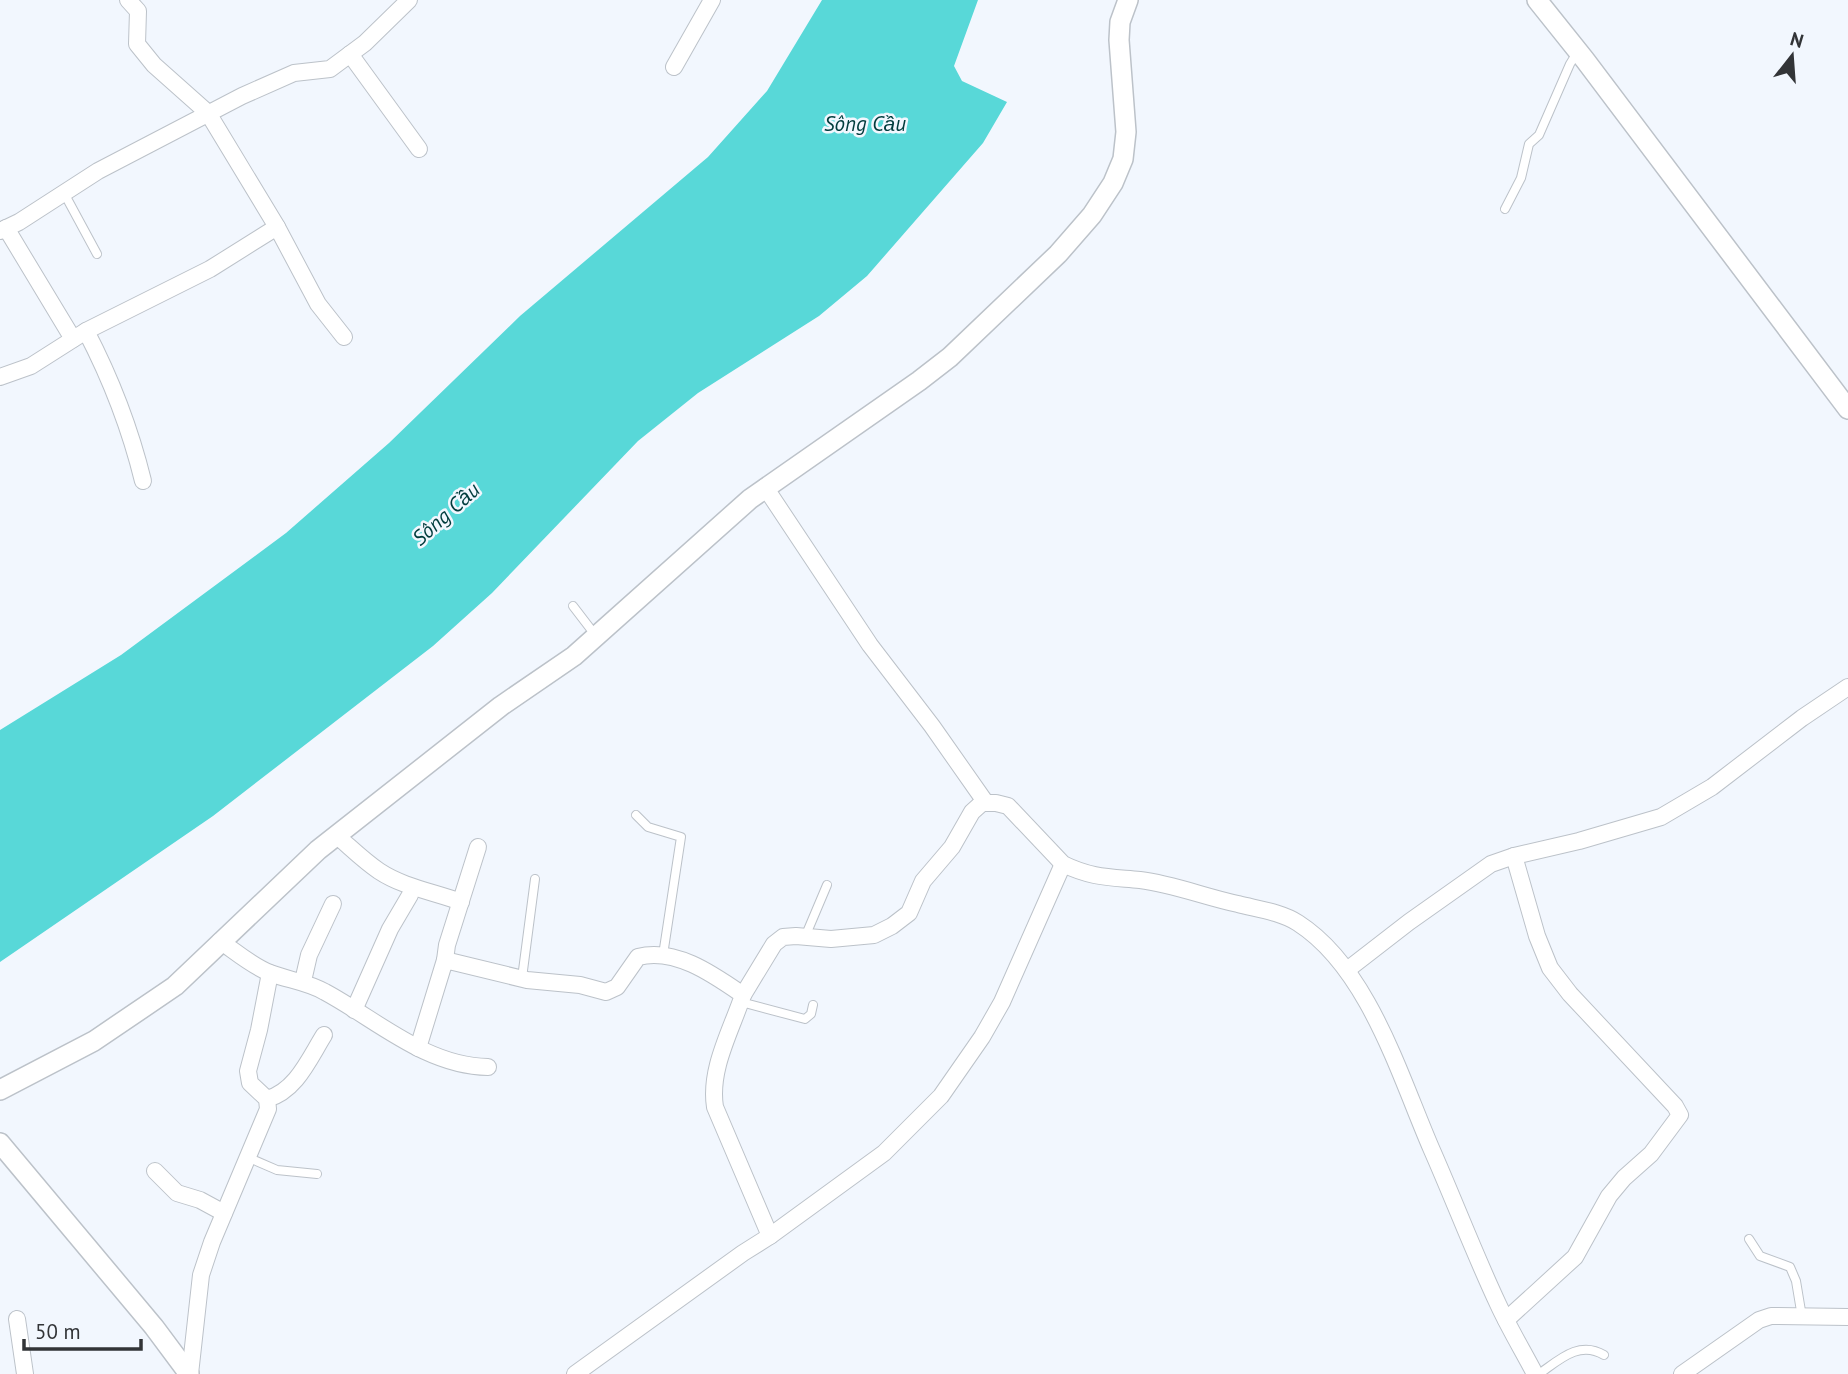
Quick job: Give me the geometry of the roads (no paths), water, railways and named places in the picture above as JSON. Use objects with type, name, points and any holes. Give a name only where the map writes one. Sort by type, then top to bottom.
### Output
[{"type":"street","points":[[128,0],[138,11],[138,44],[154,65],[208,113],[277,227],[318,304],[344,337]]},
{"type":"street","points":[[143,481],[132,436],[105,367],[3,230],[98,171],[208,113],[294,73],[330,69],[365,43],[409,0]]},
{"type":"street","points":[[674,67],[712,0]]},
{"type":"street","points":[[0,1090],[94,1041],[175,986],[298,868],[337,835],[501,706],[563,665],[765,487],[950,357],[1058,254],[1092,215],[1113,183],[1122,159],[1126,132],[1119,40],[1128,0]]},
{"type":"street","points":[[1537,0],[1848,409]]},
{"type":"street","points":[[350,54],[419,149]]},
{"type":"street","points":[[0,377],[31,366],[79,335],[210,270],[277,227]]},
{"type":"street","points":[[765,487],[870,645],[940,736],[986,803]]},
{"type":"street","points":[[1347,970],[1491,864],[1661,817],[1712,787],[1802,718],[1848,687]]},
{"type":"street","points":[[770,1236],[715,1107],[712,1089],[742,998],[774,944],[783,937],[831,939],[874,935],[892,926],[909,913],[923,881],[958,839],[972,812],[986,803],[1008,806],[1068,866],[1091,875],[1116,880],[1140,880],[1189,890],[1272,912],[1297,922],[1324,945],[1347,970],[1374,1016],[1506,1320],[1537,1374]]},
{"type":"street","points":[[337,835],[377,870],[388,876],[461,902]]},
{"type":"street","points":[[418,1048],[478,847]]},
{"type":"street","points":[[1506,1320],[1575,1258],[1609,1196],[1623,1178],[1651,1154],[1680,1115],[1675,1106],[1570,994],[1550,968],[1537,936],[1514,856]]},
{"type":"street","points":[[575,1374],[884,1153],[941,1096],[982,1037],[1002,1002],[1068,866]]},
{"type":"street","points":[[354,1010],[390,929],[410,895]]},
{"type":"street","points":[[303,981],[309,955],[333,904]]},
{"type":"street","points":[[220,942],[270,973],[303,981],[325,991],[418,1048],[460,1063],[488,1067]]},
{"type":"street","points":[[445,960],[522,978],[580,985],[606,992],[617,987],[638,957],[651,954],[672,956],[714,976],[742,998]]},
{"type":"street","points":[[189,1374],[201,1275],[268,1109],[267,1099],[250,1083],[248,1070],[270,973]]},
{"type":"street","points":[[267,1099],[284,1092],[294,1083],[324,1035]]},
{"type":"street","points":[[0,1143],[154,1327],[189,1374]]},
{"type":"street","points":[[155,1171],[177,1193],[200,1200],[224,1213]]},
{"type":"street","points":[[1682,1374],[1759,1320],[1771,1316],[1848,1317]]},
{"type":"street","points":[[17,1319],[25,1374]]},
{"type":"lane","points":[[1505,209],[1521,178],[1529,144],[1539,135],[1578,51]]},
{"type":"lane","points":[[64,193],[97,254]]},
{"type":"lane","points":[[573,606],[596,636]]},
{"type":"lane","points":[[636,815],[648,827],[681,837],[663,955]]},
{"type":"lane","points":[[522,978],[535,879]]},
{"type":"lane","points":[[805,937],[827,885]]},
{"type":"lane","points":[[742,998],[796,1018],[805,1018],[811,1014],[813,1005]]},
{"type":"lane","points":[[247,1157],[277,1170],[317,1174]]},
{"type":"lane","points":[[1749,1239],[1760,1256],[1790,1267],[1796,1280],[1802,1317]]},
{"type":"lane","points":[[1537,1374],[1574,1351],[1588,1348],[1604,1355]]},
{"type":"water","name":"Sông Cầu","points":[[822,0],[978,0],[954,66],[962,81],[1007,102],[983,143],[867,276],[819,316],[698,393],[638,441],[492,593],[433,646],[213,816],[0,962],[0,730],[121,655],[286,533],[389,443],[520,316],[708,157],[767,91]]}]
